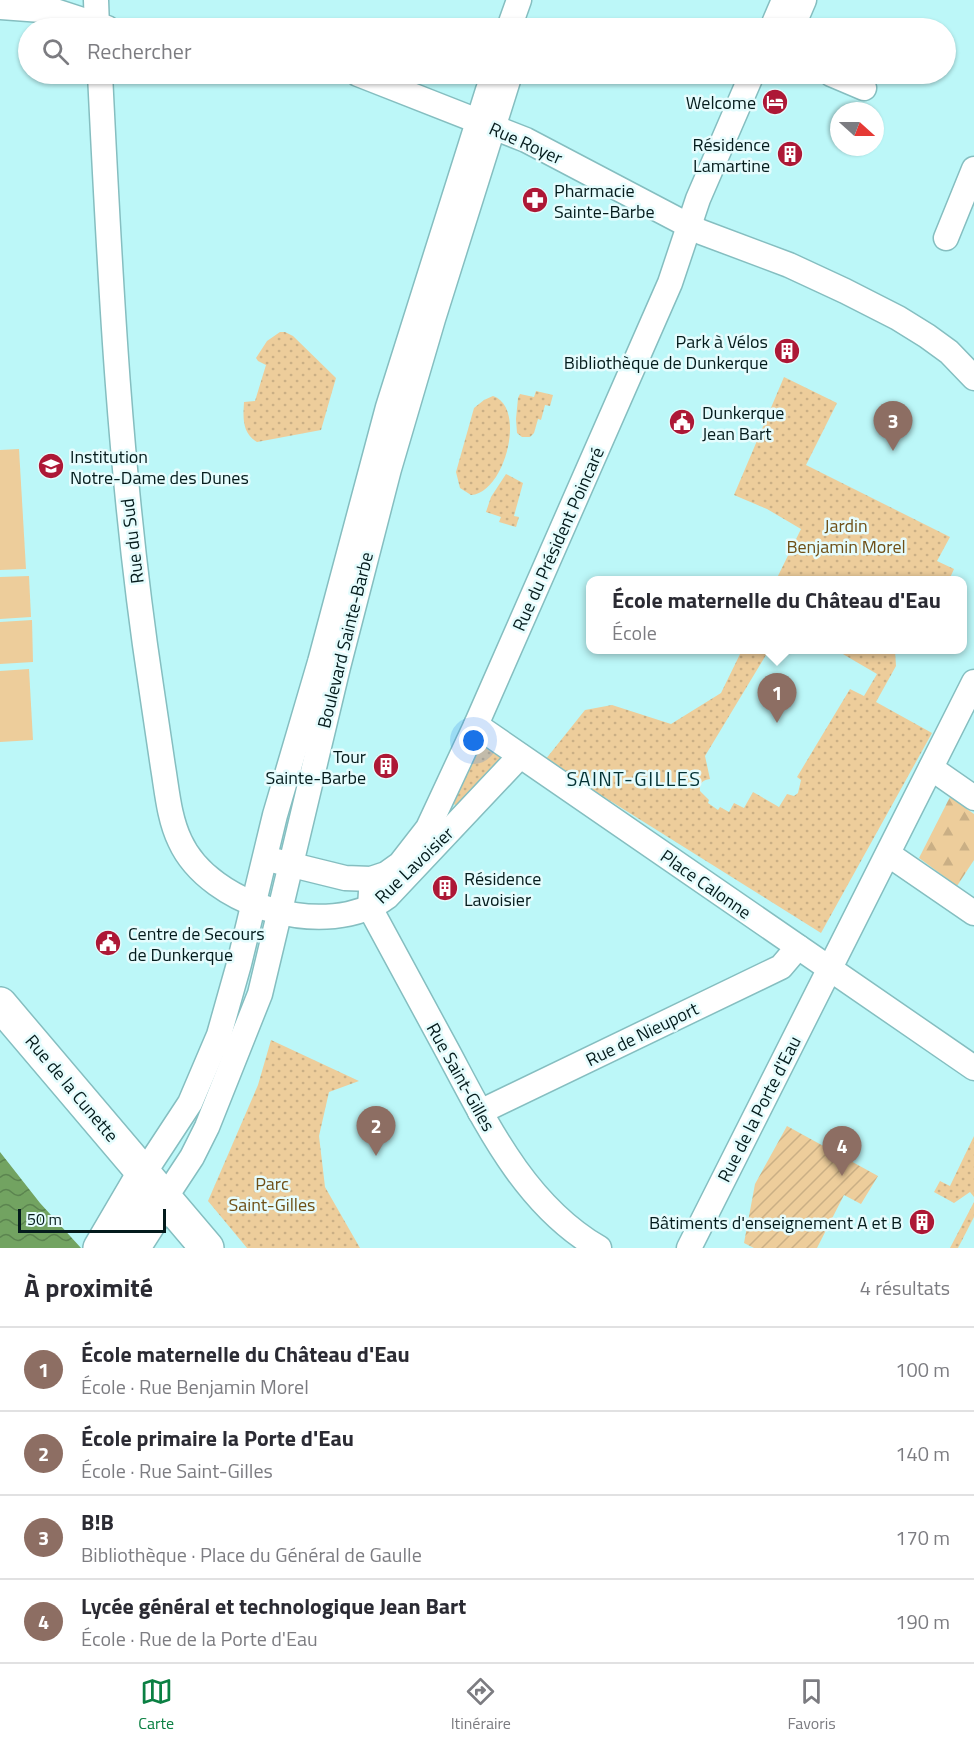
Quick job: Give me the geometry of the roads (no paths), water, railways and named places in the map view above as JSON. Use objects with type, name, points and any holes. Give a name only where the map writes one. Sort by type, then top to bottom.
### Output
[{"type":"main road","name":"Rue de la Cunette","points":[[0,1004],[207,1248]]},
{"type":"main road","name":"Boulevard Sainte-Barbe","points":[[120,1242],[144,1173]]},
{"type":"main road","name":"Boulevard Sainte-Barbe","points":[[120,1242],[165,1198]]},
{"type":"street","points":[[96,0],[99,18]]},
{"type":"street","points":[[513,18],[519,0]]},
{"type":"street","points":[[529,18],[535,0]]},
{"type":"street","points":[[776,18],[784,0]]},
{"type":"street","points":[[796,18],[804,0]]},
{"type":"street","points":[[0,7],[55,11],[75,18]]},
{"type":"street","name":"Rue du Sud","points":[[101,84],[124,468],[145,649],[166,789],[178,836],[193,862],[219,886],[254,904],[281,911]]},
{"type":"street","name":"Rue Royer","points":[[383,84],[536,145],[689,226],[803,271],[898,318],[937,343],[974,378]]},
{"type":"street","name":"Boulevard Sainte-Barbe","points":[[165,1198],[199,1144],[230,1073],[260,994],[338,667],[389,469],[433,319],[485,124],[492,84]]},
{"type":"street","name":"Boulevard Sainte-Barbe","points":[[144,1173],[197,1089],[219,1035],[388,407],[485,124],[505,84]]},
{"type":"street","name":"Rue du Président Poincaré","points":[[376,878],[400,864],[424,835],[476,725],[670,283],[698,199],[748,84]]},
{"type":"street","points":[[855,84],[864,88]]},
{"type":"street","points":[[945,238],[974,169]]},
{"type":"street","points":[[829,969],[974,682]]},
{"type":"street","name":"Place Calonne","points":[[476,725],[974,1068]]},
{"type":"street","name":"Rue Lavoisier","points":[[281,911],[321,918],[370,908],[391,893],[520,756]]},
{"type":"street","points":[[931,768],[974,798]]},
{"type":"street","points":[[888,854],[974,913]]},
{"type":"street","points":[[265,858],[345,878],[364,880],[376,878]]},
{"type":"street","points":[[370,908],[370,894],[376,878]]},
{"type":"street","name":"Rue Saint-Gilles","points":[[370,908],[505,1155],[538,1198],[573,1231],[599,1248]]},
{"type":"street","name":"Rue de Nieuport","points":[[480,1112],[781,967],[798,947]]},
{"type":"street","name":"Boulevard Sainte-Barbe","points":[[165,1198],[166,1176],[170,1159],[202,1107],[220,1067],[232,1017],[239,964]]},
{"type":"street","name":"Rue de la Porte d'Eau","points":[[689,1248],[829,969]]},
{"type":"water","points":[[0,1152],[40,1203],[81,1248],[0,1248]]},
{"type":"place","name":"Welcome","points":[[775,102]]},
{"type":"place","name":"Résidence Lamartine","points":[[790,154]]},
{"type":"place","name":"Pharmacie Sainte-Barbe","points":[[535,200]]},
{"type":"place","name":"Park à Vélos Bibliothèque de Dunkerque","points":[[787,351]]},
{"type":"place","name":"Dunkerque Jean Bart","points":[[682,422]]},
{"type":"place","name":"B!B","points":[[893,451]]},
{"type":"place","name":"Institution Notre-Dame des Dunes","points":[[51,466]]},
{"type":"place","name":"École maternelle du Château d'Eau","points":[[777,723]]},
{"type":"place","name":"Tour Sainte-Barbe","points":[[386,766]]},
{"type":"place","name":"Résidence Lavoisier","points":[[445,888]]},
{"type":"place","name":"Centre de Secours de Dunkerque","points":[[108,943]]},
{"type":"place","name":"École primaire la Porte d'Eau","points":[[376,1156]]},
{"type":"place","name":"Lycée général et technologique Jean Bart","points":[[842,1176]]},
{"type":"place","name":"Bâtiments d'enseignement A et B","points":[[922,1222]]},
{"type":"district","name":"SAINT-GILLES","points":[[634,778]]},
{"type":"park label","name":"Jardin Benjamin Morel","points":[[846,535]]},
{"type":"park label","name":"Parc Saint-Gilles","points":[[272,1193]]}]
